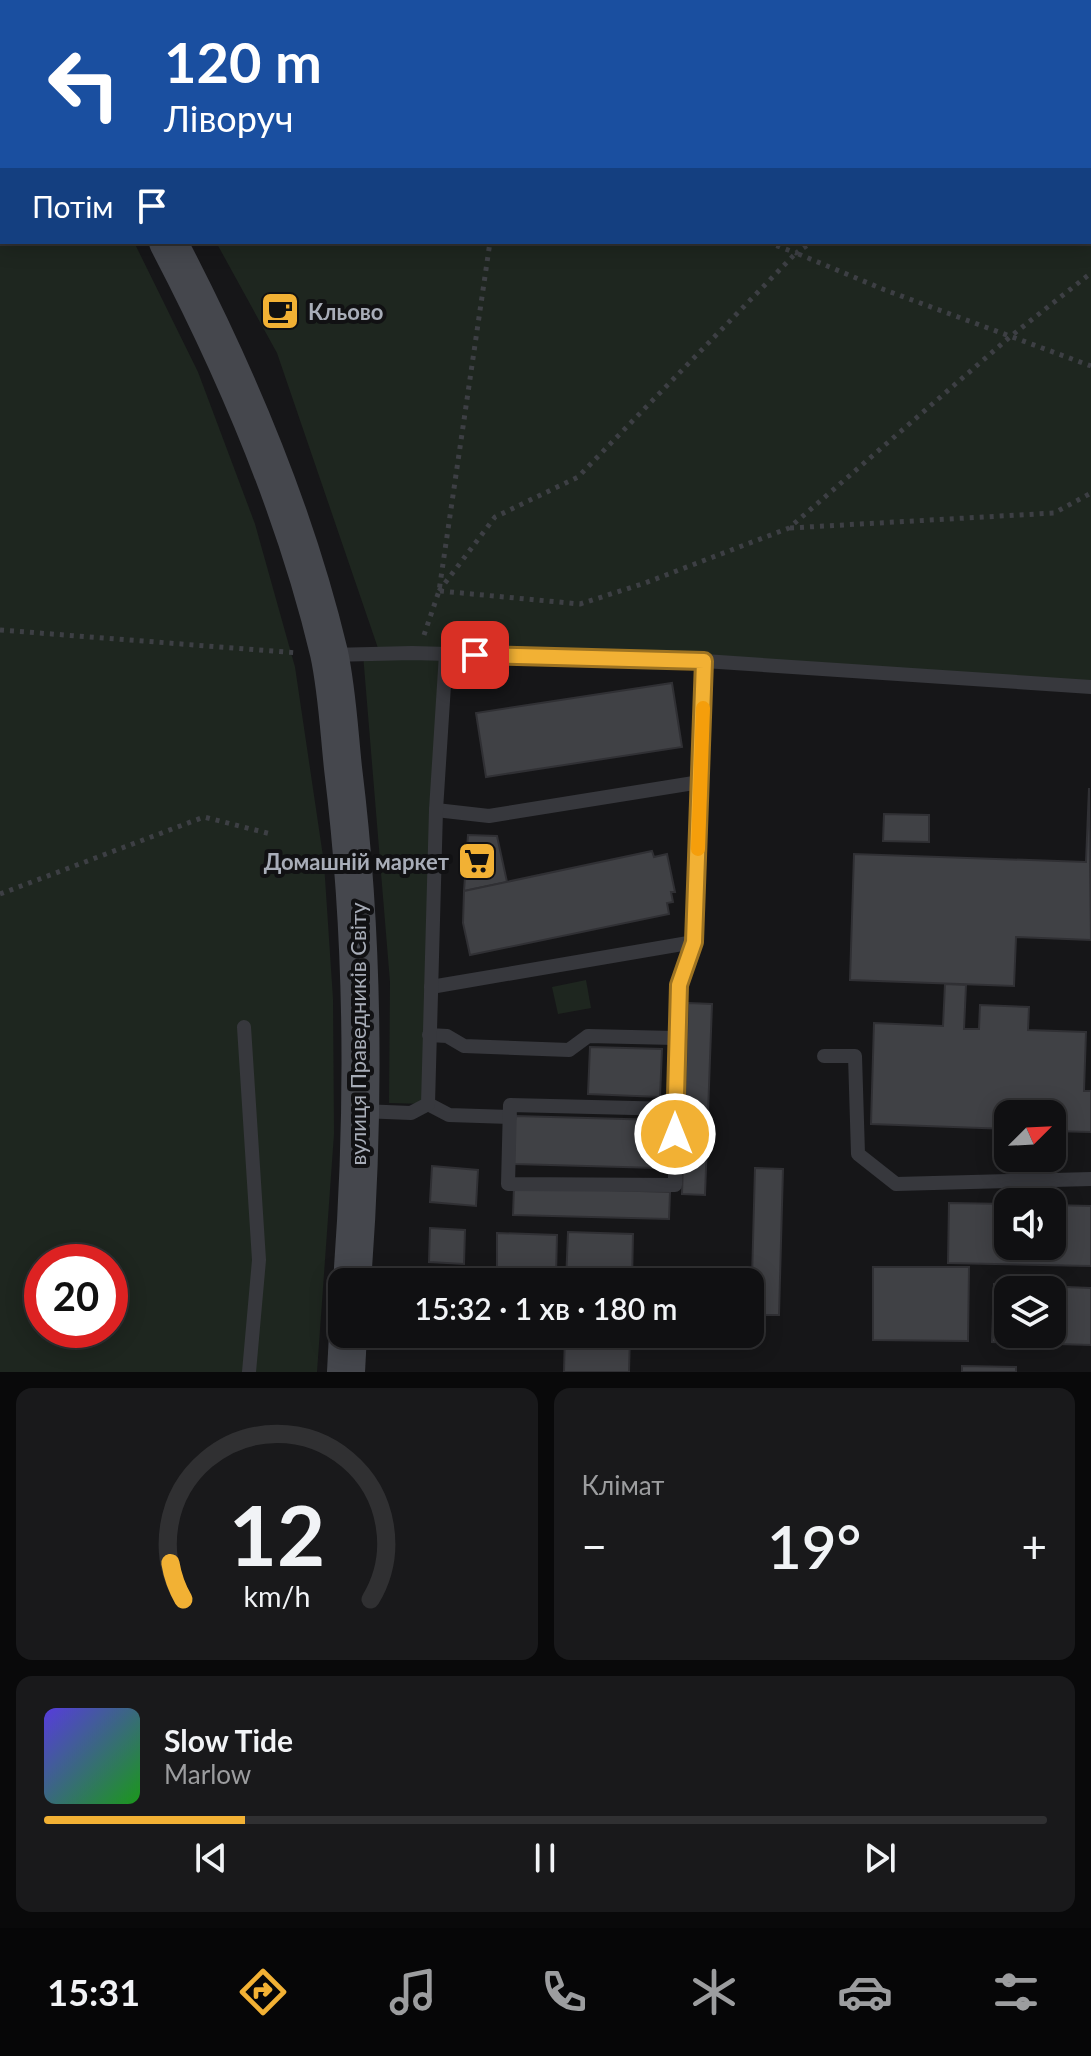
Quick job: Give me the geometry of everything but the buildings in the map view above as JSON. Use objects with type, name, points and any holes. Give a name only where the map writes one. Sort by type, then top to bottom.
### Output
[{"type":"main road","name":"вулиця Праведників Світу","points":[[169,244],[218,337],[288,512],[329,655],[354,854],[360,996],[360,1111],[353,1268]]},
{"type":"main road","points":[[346,1372],[347,1348]]},
{"type":"lane","points":[[329,655],[412,653],[704,661],[1091,687]]},
{"type":"lane","points":[[428,1104],[436,810],[446,654]]},
{"type":"lane","points":[[675,1109],[510,1105],[508,1184],[675,1185],[675,1109],[675,1038],[679,985],[694,942],[704,661]]},
{"type":"lane","points":[[436,810],[489,816],[700,782]]},
{"type":"lane","points":[[431,987],[694,942]]},
{"type":"lane","points":[[244,1027],[259,1260],[249,1372]]},
{"type":"lane","points":[[429,1035],[447,1036],[464,1046],[569,1050],[588,1036],[675,1038]]},
{"type":"lane","points":[[824,1056],[855,1056],[858,1154],[896,1184],[1091,1179]]},
{"type":"lane","points":[[360,1111],[411,1113],[428,1104]]},
{"type":"lane","points":[[428,1104],[449,1115],[510,1117]]},
{"type":"path","points":[[412,653],[423,638],[439,591],[490,244]]},
{"type":"path","points":[[772,244],[885,290],[1091,366]]},
{"type":"path","points":[[439,591],[495,517],[578,477],[796,253],[809,244]]},
{"type":"path","points":[[789,528],[1011,336],[1091,273]]},
{"type":"path","points":[[439,591],[580,604],[645,583],[789,528],[1054,513],[1091,493]]},
{"type":"path","points":[[0,630],[329,655]]},
{"type":"path","points":[[0,894],[204,817],[271,834]]},
{"type":"shaded area","points":[[0,244],[135,244],[198,372],[255,524],[295,667],[324,863],[333,999],[334,1134],[317,1372],[0,1372]]},
{"type":"shaded area","points":[[217,244],[1091,244],[1091,687],[447,654],[428,1104],[389,1103],[390,982],[363,654],[380,654],[277,353]]},
{"type":"shaded area","points":[[586,980],[591,1008],[558,1014],[552,987]]},
{"type":"slow traffic","points":[[698,849],[703,708]]},
{"type":"place","name":"Кльово","points":[[280,311]]},
{"type":"place","name":"Домашній маркет","points":[[477,861]]},
{"type":"route","points":[[475,655],[704,661],[694,942],[679,985],[675,1038],[675,1134]]}]
